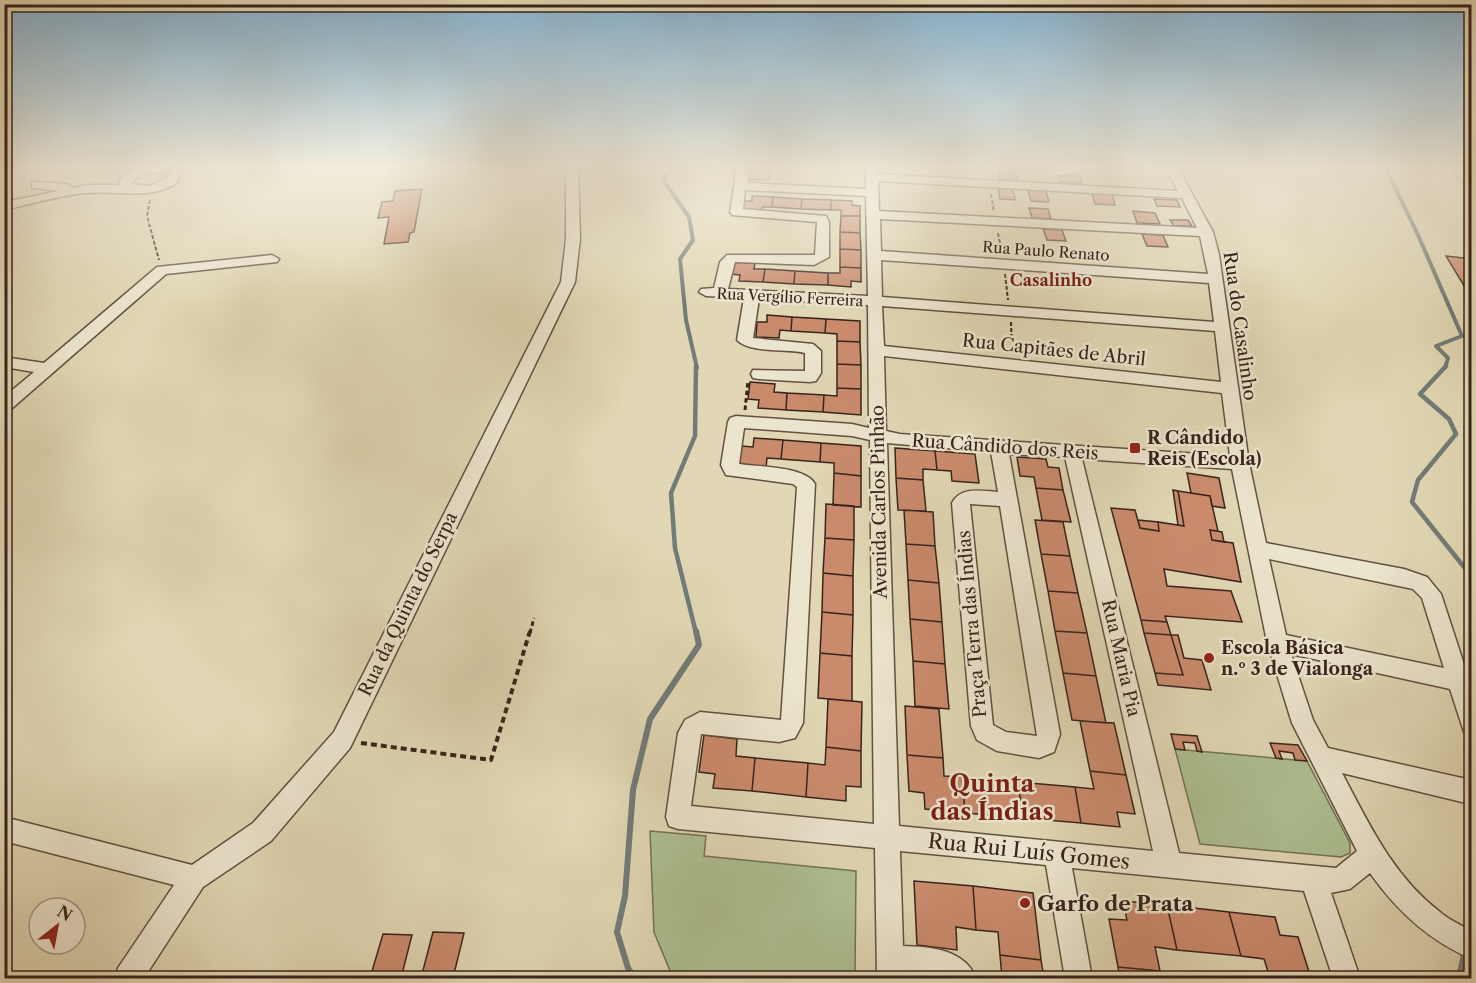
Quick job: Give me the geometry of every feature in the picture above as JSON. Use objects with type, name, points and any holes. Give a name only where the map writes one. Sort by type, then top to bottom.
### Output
[{"type":"street","name":"Rua da Quinta do Serpa","points":[[128,978],[194,878],[262,832],[342,741],[568,282],[572,212]]},
{"type":"street","name":"Rua Vergílio Ferreira","points":[[736,212],[822,220],[822,257],[814,261],[732,258],[727,262],[713,293],[874,301],[1222,327]]},
{"type":"street","name":"Avenida Carlos Pinhão","points":[[873,212],[890,969]]},
{"type":"street","name":"Rua do Casalinho","points":[[1196,212],[1206,232],[1217,279],[1240,463],[1257,549],[1277,642],[1303,723],[1372,855],[1394,886],[1417,910],[1444,931],[1472,946]]},
{"type":"street","points":[[873,215],[1206,232]]},
{"type":"street","name":"Rua Paulo Renato","points":[[873,255],[1217,279]]},
{"type":"street","points":[[4,406],[162,270],[272,259]]},
{"type":"street","points":[[752,295],[745,339],[753,343],[808,347],[813,351],[813,374],[810,377],[759,374]]},
{"type":"street","name":"Rua Capitães de Abril","points":[[875,350],[1229,388]]},
{"type":"street","points":[[4,362],[48,369]]},
{"type":"street","name":"Rua Cândido dos Reis","points":[[740,423],[852,430],[900,440],[1240,463]]},
{"type":"street","name":"Rua Rui Luís Gomes","points":[[740,423],[730,465],[732,470],[797,478],[806,484],[792,723],[790,727],[783,730],[700,723],[693,727],[689,733],[678,817],[1313,879],[1341,880],[1372,855]]},
{"type":"street","name":"Praça Terra das Índias","points":[[999,447],[1049,734],[1046,744],[1039,747],[993,739],[985,734],[982,726],[961,503],[963,499],[970,497],[1008,500]]},
{"type":"street","name":"Rua Maria Pia","points":[[1072,452],[1169,865]]},
{"type":"street","points":[[1257,549],[1404,577],[1419,583],[1431,594],[1472,725]]},
{"type":"street","points":[[1277,642],[1458,681]]},
{"type":"street","points":[[1320,757],[1462,790],[1472,789]]},
{"type":"street","points":[[4,830],[194,878]]},
{"type":"street","points":[[1057,854],[1077,978]]},
{"type":"street","points":[[1313,879],[1346,978]]},
{"type":"street","points":[[890,969],[946,965],[956,970],[962,978]]},
{"type":"path","points":[[148,212],[162,270]]},
{"type":"path","points":[[740,423],[748,380],[752,379],[753,374],[759,374]]},
{"type":"path","points":[[342,741],[491,760],[534,618]]},
{"type":"green space","points":[[1175,749],[1307,761],[1350,843],[1350,853],[1341,857],[1200,844]]},
{"type":"green space","points":[[650,831],[706,836],[704,856],[856,871],[855,978],[673,978],[654,932]]},
{"type":"building","points":[[380,212],[418,212],[414,232],[410,233],[408,242],[384,244],[389,217],[378,218]]},
{"type":"building","points":[[841,212],[860,212],[860,216],[841,216]]},
{"type":"building","points":[[1030,212],[1049,212],[1051,219],[1032,218]]},
{"type":"building","points":[[1133,212],[1155,213],[1160,224],[1137,223]]},
{"type":"building","points":[[841,216],[860,216],[860,233],[840,232]]},
{"type":"building","points":[[1170,220],[1188,220],[1192,226],[1174,226]]},
{"type":"building","points":[[1043,229],[1062,230],[1066,241],[1047,240]]},
{"type":"building","points":[[840,232],[860,233],[861,250],[840,249]]},
{"type":"building","points":[[1142,234],[1163,235],[1168,247],[1147,246]]},
{"type":"building","points":[[840,249],[861,250],[861,268],[840,267]]},
{"type":"building","points":[[1446,256],[1472,259],[1472,299]]},
{"type":"building","points":[[733,262],[755,263],[754,269],[765,269],[763,282],[739,281],[740,275],[731,274]]},
{"type":"building","points":[[840,267],[861,268],[861,282],[851,281],[851,287],[828,285],[828,273],[840,273]]},
{"type":"building","points":[[765,269],[795,271],[794,284],[763,282]]},
{"type":"building","points":[[795,271],[828,273],[828,285],[794,284]]},
{"type":"building","points":[[767,315],[792,317],[791,331],[780,330],[779,338],[756,337],[757,322],[767,322]]},
{"type":"building","points":[[792,317],[826,319],[825,333],[791,331]]},
{"type":"building","points":[[826,319],[860,321],[860,342],[837,341],[837,334],[825,333]]},
{"type":"building","points":[[837,341],[860,342],[861,365],[837,364]]},
{"type":"building","points":[[837,364],[861,365],[861,389],[837,388]]},
{"type":"building","points":[[750,382],[775,384],[774,392],[787,393],[786,410],[758,408],[759,400],[748,399]]},
{"type":"building","points":[[837,388],[861,389],[861,415],[823,412],[824,395],[837,396]]},
{"type":"building","points":[[787,393],[824,395],[823,412],[786,410]]},
{"type":"building","points":[[754,438],[783,440],[781,459],[767,458],[766,468],[739,466],[742,446],[753,447]]},
{"type":"building","points":[[783,440],[821,443],[820,462],[781,459]]},
{"type":"building","points":[[821,443],[861,446],[861,476],[834,473],[834,463],[820,462]]},
{"type":"building","points":[[895,448],[935,451],[937,470],[923,469],[923,480],[896,478]]},
{"type":"building","points":[[935,451],[975,454],[979,483],[952,481],[951,471],[937,470]]},
{"type":"building","points":[[1017,457],[1046,459],[1048,467],[1059,468],[1063,490],[1036,488],[1034,477],[1020,476]]},
{"type":"building","points":[[834,473],[861,476],[861,507],[833,505]]},
{"type":"building","points":[[1187,473],[1219,478],[1225,508],[1212,506],[1210,496],[1191,493]]},
{"type":"building","points":[[896,478],[923,480],[926,511],[898,510]]},
{"type":"building","points":[[1036,488],[1063,490],[1071,522],[1042,520]]},
{"type":"building","points":[[1173,490],[1178,491],[1184,526],[1178,525]]},
{"type":"building","points":[[1178,491],[1210,496],[1218,531],[1210,530],[1212,540],[1233,543],[1241,582],[1164,569],[1167,586],[1231,591],[1242,622],[1165,616],[1167,622],[1141,620],[1111,508],[1135,510],[1140,528],[1159,531],[1158,522],[1184,526]]},
{"type":"building","points":[[826,504],[854,506],[854,540],[825,538]]},
{"type":"building","points":[[904,510],[933,512],[935,546],[906,544]]},
{"type":"building","points":[[1035,520],[1063,522],[1070,556],[1041,554]]},
{"type":"building","points":[[1138,520],[1158,522],[1159,531],[1140,528]]},
{"type":"building","points":[[1210,530],[1222,532],[1224,542],[1212,540]]},
{"type":"building","points":[[825,538],[854,540],[853,576],[823,573]]},
{"type":"building","points":[[906,544],[935,546],[939,583],[908,580]]},
{"type":"building","points":[[1041,554],[1070,556],[1078,593],[1048,591]]},
{"type":"building","points":[[823,573],[853,576],[853,615],[822,612]]},
{"type":"building","points":[[908,580],[939,583],[942,622],[910,619]]},
{"type":"building","points":[[1048,591],[1078,593],[1087,633],[1055,631]]},
{"type":"building","points":[[822,612],[853,615],[852,656],[820,653]]},
{"type":"building","points":[[910,619],[942,622],[945,664],[913,661]]},
{"type":"building","points":[[1141,620],[1167,622],[1171,635],[1144,633]]},
{"type":"building","points":[[1055,631],[1087,633],[1096,676],[1063,673]]},
{"type":"building","points":[[1144,633],[1171,635],[1183,675],[1155,673]]},
{"type":"building","points":[[1171,635],[1178,635],[1184,658],[1202,660],[1211,690],[1158,685],[1155,673],[1183,675]]},
{"type":"building","points":[[820,653],[852,656],[852,701],[818,698]]},
{"type":"building","points":[[913,661],[945,664],[949,709],[915,706]]},
{"type":"building","points":[[1063,673],[1096,676],[1106,723],[1072,720]]},
{"type":"building","points":[[828,699],[862,702],[861,751],[826,747]]},
{"type":"building","points":[[905,706],[939,709],[943,758],[907,755]]},
{"type":"building","points":[[1080,721],[1114,723],[1126,775],[1090,771]]},
{"type":"building","points":[[1171,734],[1197,736],[1202,752],[1197,751],[1195,743],[1183,742],[1185,750],[1175,749]]},
{"type":"building","points":[[704,735],[737,739],[736,756],[755,758],[752,791],[713,788],[715,774],[699,772]]},
{"type":"building","points":[[1270,743],[1298,745],[1307,761],[1295,760],[1293,753],[1279,751],[1282,759],[1276,758]]},
{"type":"building","points":[[826,747],[861,751],[861,787],[846,786],[846,801],[806,797],[808,763],[825,765]]},
{"type":"building","points":[[907,755],[943,758],[944,776],[962,777],[965,813],[925,809],[924,793],[909,791]]},
{"type":"building","points":[[755,758],[808,763],[806,797],[752,791]]},
{"type":"building","points":[[1090,771],[1126,775],[1135,814],[1117,812],[1120,827],[1081,823],[1075,787],[1094,789]]},
{"type":"building","points":[[962,777],[1018,782],[1023,818],[965,813]]},
{"type":"building","points":[[1018,782],[1075,787],[1081,823],[1023,818]]},
{"type":"building","points":[[914,881],[973,886],[976,930],[956,927],[957,950],[917,945]]},
{"type":"building","points":[[973,886],[1033,893],[1041,960],[1000,955],[998,932],[976,930]]},
{"type":"building","points":[[1123,901],[1167,905],[1177,950],[1155,947],[1160,971],[1118,967],[1109,919],[1127,920]]},
{"type":"building","points":[[1167,905],[1229,912],[1241,956],[1177,950]]},
{"type":"building","points":[[1229,912],[1275,917],[1280,935],[1298,937],[1311,978],[1270,978],[1264,959],[1241,956]]},
{"type":"building","points":[[433,932],[464,933],[453,978],[421,978]]},
{"type":"building","points":[[383,934],[412,935],[401,978],[370,978]]},
{"type":"building","points":[[1000,955],[1041,960],[1044,978],[1002,978]]},
{"type":"building","points":[[1118,967],[1160,971],[1161,978],[1120,978]]},
{"type":"waterway","points":[[685,212],[689,217],[693,240],[680,259],[686,320],[697,368]]},
{"type":"waterway","points":[[1407,212],[1462,336],[1436,346],[1448,358],[1445,367]]},
{"type":"waterway","points":[[696,366],[695,436],[671,493],[675,548],[696,633]]},
{"type":"waterway","points":[[1445,367],[1420,394],[1449,419],[1456,434],[1418,480],[1412,502],[1472,577]]},
{"type":"waterway","points":[[635,978],[628,968],[617,932],[625,896],[633,790],[650,719],[699,645],[696,631]]},
{"type":"waterway","points":[[1459,978],[1465,950]]},
{"type":"place","name":"R Cândido Reis (Escola)","points":[[1135,448]]},
{"type":"place","name":"Escola Básica n.º 3 de Vialonga","points":[[1209,658]]},
{"type":"place","name":"Garfo de Prata","points":[[1025,903]]},
{"type":"district","name":"Casalinho","points":[[1051,280]]},
{"type":"district","name":"Quinta das Índias","points":[[992,797]]}]
